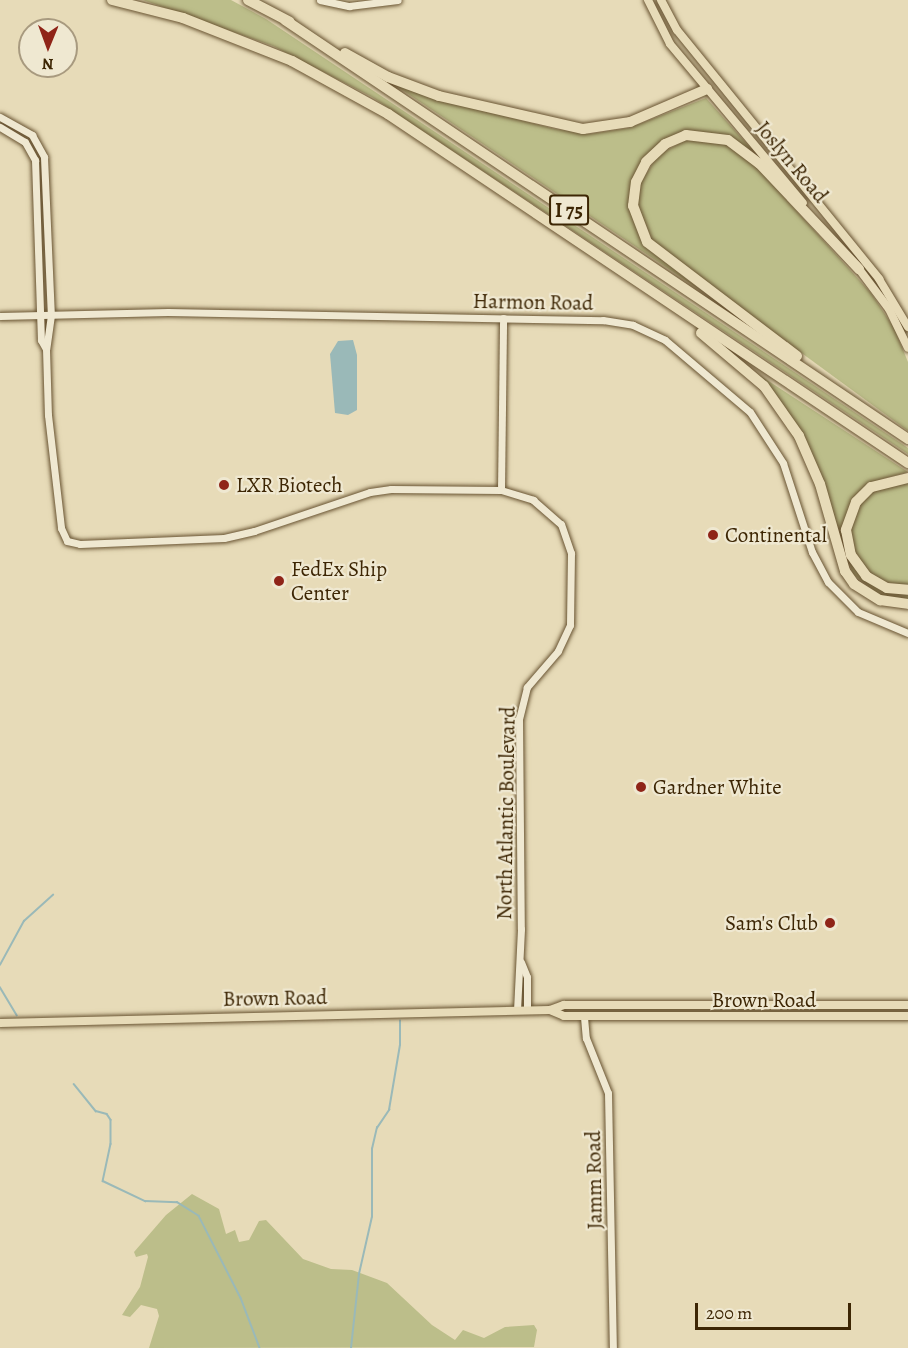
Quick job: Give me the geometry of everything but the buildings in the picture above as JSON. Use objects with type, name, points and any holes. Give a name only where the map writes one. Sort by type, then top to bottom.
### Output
[{"type":"highway","name":"I 75","points":[[112,0],[183,18],[292,62],[388,114],[682,314],[908,463]]},
{"type":"highway","name":"I 75","points":[[248,0],[285,20],[854,400],[908,439]]},
{"type":"highway","points":[[285,20],[406,85],[571,128],[609,128],[630,122],[707,88]]},
{"type":"highway","points":[[854,400],[652,248],[638,226],[633,206],[640,171],[653,153],[674,139],[700,134],[728,140],[759,163],[859,269]]},
{"type":"highway","points":[[682,314],[764,386],[789,420],[812,462],[837,549],[854,584],[880,600],[908,604]]},
{"type":"highway","points":[[908,478],[871,487],[856,502],[846,530],[851,555],[866,576],[887,588],[908,590]]},
{"type":"main road","name":"Joslyn Road","points":[[648,0],[670,44],[859,269],[905,330]]},
{"type":"main road","name":"Joslyn Road","points":[[661,0],[685,40],[879,279],[905,330],[908,348]]},
{"type":"main road","points":[[670,44],[676,38],[685,40]]},
{"type":"main road","points":[[707,88],[724,88]]},
{"type":"main road","name":"Brown Road","points":[[0,1023],[528,1011],[550,1010],[564,1005],[775,1007],[905,1005]]},
{"type":"main road","points":[[584,1017],[587,1005]]},
{"type":"main road","points":[[701,1018],[772,1014],[775,1007]]},
{"type":"main road","name":"Brown Road","points":[[550,1010],[564,1016],[584,1017],[908,1016]]},
{"type":"street","points":[[320,0],[349,6],[398,0]]},
{"type":"street","name":"North Atlantic Boulevard","points":[[0,117],[32,135],[44,157],[51,315],[46,348],[48,415],[63,535],[73,543],[224,538],[379,490],[501,490],[533,500],[561,524],[571,553],[570,625],[558,651],[527,687],[519,718],[521,962],[517,1011]]},
{"type":"street","name":"North Atlantic Boulevard","points":[[0,127],[25,142],[35,159],[41,340],[46,348]]},
{"type":"street","name":"Harmon Road","points":[[0,316],[168,312],[617,321],[664,340],[727,390],[770,439],[793,490],[812,552],[828,582],[858,612],[908,633]]},
{"type":"street","points":[[501,490],[503,318]]},
{"type":"street","name":"North Atlantic Boulevard","points":[[521,962],[527,976],[528,1011]]},
{"type":"street","name":"Jamm Road","points":[[584,1017],[586,1038],[608,1093],[613,1348]]},
{"type":"green space","points":[[143,0],[231,0],[266,19],[908,448],[908,454],[372,97],[273,46]]},
{"type":"green space","points":[[392,83],[437,99],[555,129],[589,134],[629,128],[706,98],[753,151],[720,134],[698,132],[649,154],[631,213],[646,247],[703,292]]},
{"type":"green space","points":[[686,140],[722,142],[753,163],[871,293],[894,328],[908,362],[908,431],[654,245],[638,205],[640,184],[658,155]]},
{"type":"green space","points":[[750,369],[908,472],[882,479],[849,511],[851,564],[908,594],[908,599],[880,595],[853,574],[824,485]]},
{"type":"green space","points":[[898,482],[908,482],[908,587],[875,579],[857,560],[851,529],[859,506],[871,493]]},
{"type":"green space","points":[[192,1194],[219,1209],[226,1234],[235,1230],[239,1242],[249,1240],[259,1221],[266,1220],[303,1259],[331,1269],[352,1270],[387,1283],[432,1325],[455,1340],[463,1330],[484,1338],[505,1327],[534,1325],[537,1330],[534,1347],[149,1348],[159,1316],[157,1309],[141,1305],[130,1317],[122,1315],[140,1287],[148,1257],[147,1254],[136,1257],[134,1252],[166,1215]]},
{"type":"water","points":[[353,340],[357,355],[357,410],[348,415],[335,413],[330,354],[338,341]]},
{"type":"waterway","points":[[0,965],[24,921],[53,895]]},
{"type":"waterway","points":[[0,987],[17,1015]]},
{"type":"waterway","points":[[351,1348],[359,1274],[372,1217],[372,1149],[377,1128],[389,1110],[400,1045],[400,1021]]},
{"type":"waterway","points":[[74,1084],[96,1111],[107,1114],[111,1120],[111,1144],[103,1181],[145,1201],[177,1202],[199,1216],[241,1298],[260,1348]]},
{"type":"place","name":"LXR Biotech","points":[[224,485]]},
{"type":"place","name":"Continental","points":[[713,535]]},
{"type":"place","name":"FedEx Ship Center","points":[[279,581]]},
{"type":"place","name":"Gardner White","points":[[641,787]]},
{"type":"place","name":"Sam's Club","points":[[830,923]]}]
